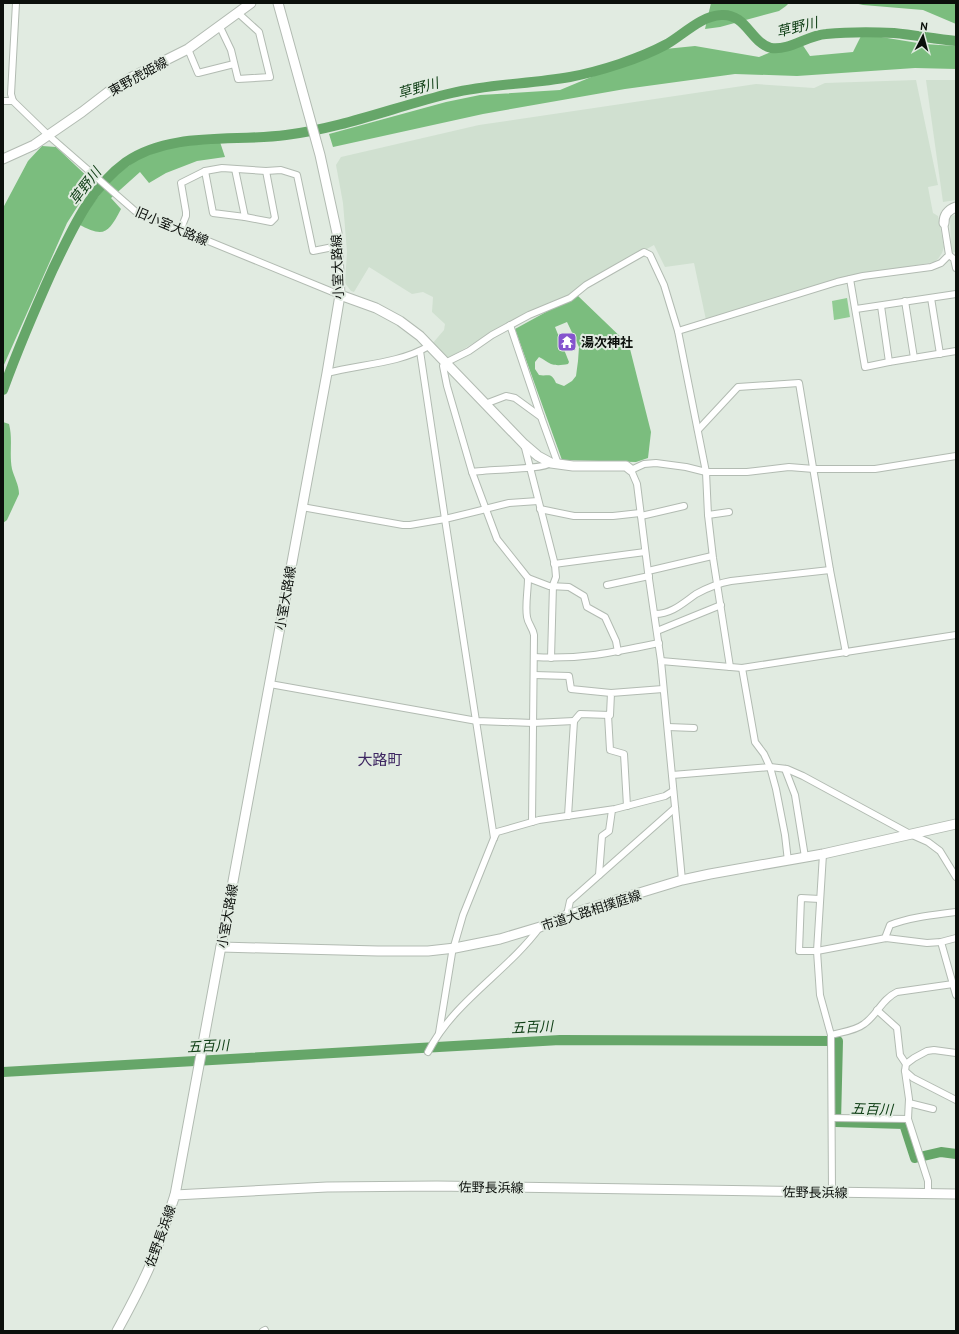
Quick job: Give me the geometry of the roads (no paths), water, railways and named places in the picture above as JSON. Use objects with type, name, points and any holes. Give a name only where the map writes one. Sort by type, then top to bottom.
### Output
[{"type":"main road","name":"東野虎姫線","points":[[3,159],[51,138],[108,92],[132,77],[188,48],[251,3]]},
{"type":"main road","name":"小室大路線","points":[[175,1195],[270,684],[340,295],[338,246],[332,205],[278,3]]},
{"type":"main road","points":[[944,223],[946,214],[956,207]]},
{"type":"main road","points":[[340,295],[376,308],[400,320],[420,336],[524,444],[538,456],[554,463],[573,466],[626,466],[631,470]]},
{"type":"main road","name":"市道大路相撲庭線","points":[[221,947],[378,951],[428,951],[455,948],[500,939],[540,927],[567,915],[682,880],[805,858],[956,824]]},
{"type":"main road","name":"佐野長浜線","points":[[117,1331],[130,1308],[154,1257],[164,1232],[175,1195],[327,1187],[423,1186],[956,1194]]},
{"type":"street","points":[[3,101],[13,101],[11,94],[16,3]]},
{"type":"street","points":[[220,26],[231,50],[238,79],[270,77],[259,32],[238,13]]},
{"type":"street","points":[[188,48],[198,73],[234,64]]},
{"type":"street","name":"旧小室大路線","points":[[13,101],[51,138],[135,212],[340,295]]},
{"type":"street","points":[[180,231],[186,216],[186,212],[180,183],[205,171],[222,168],[266,171],[281,170],[297,175],[314,251],[338,246]]},
{"type":"street","points":[[235,169],[245,217]]},
{"type":"street","points":[[205,171],[213,213],[271,222],[275,218],[266,171]]},
{"type":"street","points":[[944,223],[949,255],[954,259],[956,268]]},
{"type":"street","points":[[618,652],[616,641],[605,617],[587,607],[584,596],[569,587],[549,586],[528,578],[497,539],[472,472],[447,386],[443,366],[445,363],[529,314],[570,298],[586,285],[644,252],[650,255],[664,285],[678,331],[706,472],[712,556],[718,583],[730,667]]},
{"type":"street","points":[[678,331],[837,282],[931,267],[941,263],[949,255]]},
{"type":"street","points":[[850,279],[865,367],[956,351]]},
{"type":"street","points":[[856,309],[956,294]]},
{"type":"street","points":[[931,298],[940,354]]},
{"type":"street","points":[[905,301],[914,358]]},
{"type":"street","points":[[881,306],[889,362]]},
{"type":"street","points":[[472,472],[529,468],[554,463],[541,417],[510,325]]},
{"type":"street","points":[[327,373],[395,359],[420,351],[429,346]]},
{"type":"street","points":[[420,351],[494,838]]},
{"type":"street","points":[[698,430],[738,387],[799,383],[830,570],[846,653]]},
{"type":"street","points":[[485,404],[506,396],[515,398],[541,417]]},
{"type":"street","points":[[524,444],[556,577],[553,585],[550,658]]},
{"type":"street","points":[[682,880],[662,661],[645,552],[637,484],[631,470],[644,464],[656,463],[686,467],[706,472],[747,472],[789,467],[814,469],[875,469],[956,456]]},
{"type":"street","points":[[302,507],[410,525],[445,519],[509,503],[538,501]]},
{"type":"street","points":[[540,509],[574,516],[613,516],[640,514],[684,506]]},
{"type":"street","points":[[708,515],[730,512]]},
{"type":"street","points":[[554,564],[645,552]]},
{"type":"street","points":[[607,585],[712,556]]},
{"type":"street","points":[[655,614],[662,614],[676,608],[696,594],[718,583],[830,570]]},
{"type":"street","points":[[528,578],[527,617],[529,623],[533,627],[534,635],[532,822]]},
{"type":"street","points":[[657,631],[721,605]]},
{"type":"street","points":[[662,661],[742,668],[956,636]]},
{"type":"street","points":[[534,657],[563,659],[599,655],[659,643]]},
{"type":"street","points":[[742,668],[755,742],[764,754],[770,767],[785,834],[788,861]]},
{"type":"street","points":[[534,675],[569,676],[571,689],[611,693],[664,689]]},
{"type":"street","points":[[270,684],[477,721],[533,723],[574,721]]},
{"type":"street","points":[[611,693],[610,715],[608,715],[610,750],[624,754],[627,806]]},
{"type":"street","points":[[568,816],[574,721],[580,714],[608,715]]},
{"type":"street","points":[[668,727],[694,728]]},
{"type":"street","points":[[672,775],[770,767],[785,769],[803,776],[910,834],[928,842],[940,851],[956,877]]},
{"type":"street","points":[[785,769],[795,795],[805,858]]},
{"type":"street","points":[[439,1033],[452,953],[455,948],[463,915],[497,832],[539,820],[612,810],[665,796],[673,792]]},
{"type":"street","points":[[567,915],[570,901],[675,808]]},
{"type":"street","points":[[599,875],[602,836],[609,831],[612,810]]},
{"type":"street","points":[[823,854],[817,951],[820,995],[831,1036],[832,1192]]},
{"type":"street","points":[[948,864],[956,864]]},
{"type":"street","points":[[820,899],[801,898],[799,951],[817,951],[885,938],[927,943],[941,942],[956,938]]},
{"type":"street","points":[[885,938],[890,925],[894,923],[926,916],[956,912]]},
{"type":"street","points":[[428,1052],[439,1033],[459,1009],[529,940],[540,927]]},
{"type":"street","points":[[941,942],[956,995]]},
{"type":"street","points":[[831,1036],[858,1028],[865,1024],[889,996],[897,992],[953,984]]},
{"type":"street","points":[[877,1010],[897,1028],[900,1055],[906,1064],[905,1071],[909,1103],[908,1119],[928,1181],[928,1193]]},
{"type":"street","points":[[906,1064],[927,1051],[934,1050],[956,1053]]},
{"type":"street","points":[[905,1071],[913,1078],[956,1100]]},
{"type":"street","points":[[909,1103],[933,1109]]},
{"type":"street","points":[[832,1118],[908,1119]]},
{"type":"waterway","name":"草野川","points":[[3,390],[53,269],[67,239],[83,211],[92,197],[113,172],[126,162],[144,152],[183,142],[266,137],[307,132],[349,122],[431,98],[466,90],[570,77],[607,68],[644,55],[667,44],[700,22],[714,16],[721,15],[730,16],[737,19],[743,23],[758,40],[771,48],[785,47],[819,35],[868,32],[894,33],[956,41]]},
{"type":"waterway","name":"五百川","points":[[3,1072],[560,1040],[838,1041],[836,1122],[904,1124],[915,1158],[941,1152],[956,1154]]},
{"type":"place","name":"湯次神社","points":[[567,342]]},
{"type":"district","name":"大路町","points":[[380,760]]}]
